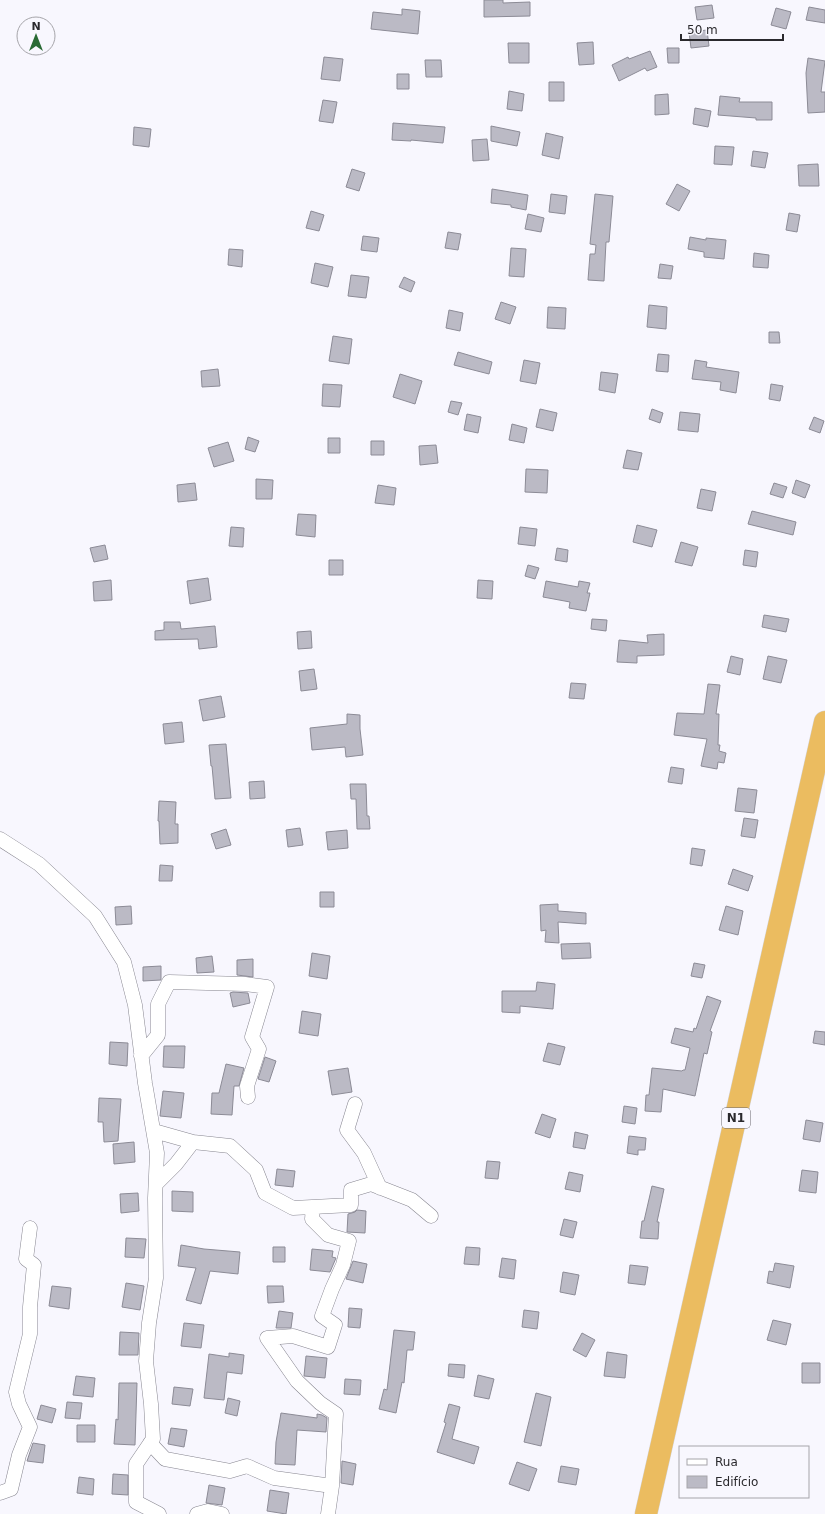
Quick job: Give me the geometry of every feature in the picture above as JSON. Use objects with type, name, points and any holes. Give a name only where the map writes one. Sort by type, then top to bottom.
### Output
[{"type":"highway","name":"N1","points":[[646,1514],[825,722]]},
{"type":"street","points":[[0,839],[39,864],[95,916],[124,962],[135,1005],[141,1056],[157,1153],[156,1278],[149,1323],[146,1361],[151,1404],[152,1439],[136,1464],[136,1502],[159,1514]]},
{"type":"street","points":[[141,1056],[158,1035],[158,1004],[169,982],[245,984],[267,987],[252,1037],[259,1049],[247,1086],[248,1097]]},
{"type":"street","points":[[355,1104],[348,1130],[364,1153],[380,1188]]},
{"type":"street","points":[[154,1131],[193,1142],[230,1146],[256,1170],[265,1192],[293,1208],[351,1205],[351,1190],[371,1184],[412,1200],[431,1216]]},
{"type":"street","points":[[156,1184],[176,1164],[193,1142]]},
{"type":"street","points":[[313,1207],[312,1219],[317,1225],[328,1235],[349,1241],[343,1265],[322,1316],[335,1325],[328,1347],[293,1336],[267,1338],[297,1381],[320,1403],[336,1414],[332,1486],[328,1514]]},
{"type":"street","points":[[0,1492],[11,1489],[19,1455],[30,1427],[19,1404],[16,1392],[30,1334],[30,1307],[34,1265],[26,1259],[30,1228]]},
{"type":"street","points":[[150,1443],[165,1459],[230,1471],[247,1466],[274,1478],[332,1486]]},
{"type":"street","points":[[197,1514],[208,1511],[222,1514]]},
{"type":"building","points":[[484,0],[503,0],[503,3],[530,2],[530,16],[484,17]]},
{"type":"building","points":[[712,5],[714,18],[697,20],[695,7]]},
{"type":"building","points":[[809,7],[825,10],[825,23],[806,20]]},
{"type":"building","points":[[776,8],[791,12],[786,29],[771,25]]},
{"type":"building","points":[[402,9],[420,11],[418,34],[371,29],[373,12],[402,15]]},
{"type":"building","points":[[707,30],[709,46],[691,48],[689,32]]},
{"type":"building","points":[[593,42],[594,64],[579,65],[577,43]]},
{"type":"building","points":[[508,43],[529,43],[529,63],[509,63]]},
{"type":"building","points":[[667,48],[679,48],[679,63],[668,63]]},
{"type":"building","points":[[650,51],[657,67],[647,71],[645,68],[619,81],[612,65],[628,57],[629,59]]},
{"type":"building","points":[[324,57],[343,59],[340,81],[321,79]]},
{"type":"building","points":[[808,58],[825,61],[821,92],[825,92],[825,112],[808,113],[806,73]]},
{"type":"building","points":[[425,60],[441,60],[442,77],[426,77]]},
{"type":"building","points":[[397,74],[409,74],[409,89],[397,89]]},
{"type":"building","points":[[549,82],[564,82],[564,101],[549,101]]},
{"type":"building","points":[[509,91],[524,94],[522,111],[507,109]]},
{"type":"building","points":[[668,94],[669,114],[655,115],[655,95]]},
{"type":"building","points":[[720,96],[740,98],[739,102],[772,102],[772,120],[756,120],[756,118],[718,115]]},
{"type":"building","points":[[323,100],[337,102],[333,123],[319,121]]},
{"type":"building","points":[[695,108],[711,111],[708,127],[693,124]]},
{"type":"building","points":[[393,123],[445,127],[443,143],[392,140]]},
{"type":"building","points":[[491,126],[520,132],[517,146],[491,141]]},
{"type":"building","points":[[134,127],[151,129],[149,147],[133,145]]},
{"type":"building","points":[[546,133],[563,137],[559,159],[542,155]]},
{"type":"building","points":[[487,139],[489,160],[473,161],[472,140]]},
{"type":"building","points":[[715,146],[734,147],[732,165],[714,164]]},
{"type":"building","points":[[753,151],[768,153],[765,168],[751,166]]},
{"type":"building","points":[[818,164],[819,186],[799,186],[798,165]]},
{"type":"building","points":[[352,169],[365,173],[359,191],[346,187]]},
{"type":"building","points":[[677,184],[690,191],[679,211],[666,204]]},
{"type":"building","points":[[492,189],[528,195],[526,210],[511,207],[511,205],[491,203]]},
{"type":"building","points":[[551,194],[567,196],[565,214],[549,212]]},
{"type":"building","points":[[595,194],[613,196],[609,242],[606,242],[604,281],[588,280],[590,254],[595,254],[596,245],[590,244]]},
{"type":"building","points":[[311,211],[324,215],[319,231],[306,228]]},
{"type":"building","points":[[789,213],[800,215],[797,232],[786,230]]},
{"type":"building","points":[[528,214],[544,218],[541,232],[525,229]]},
{"type":"building","points":[[448,232],[461,234],[458,250],[445,248]]},
{"type":"building","points":[[363,236],[379,238],[377,252],[361,250]]},
{"type":"building","points":[[690,237],[706,240],[706,238],[726,240],[724,259],[704,257],[704,252],[688,249]]},
{"type":"building","points":[[511,248],[526,249],[524,277],[509,276]]},
{"type":"building","points":[[229,249],[243,250],[242,267],[228,265]]},
{"type":"building","points":[[754,253],[769,255],[768,268],[753,267]]},
{"type":"building","points":[[315,263],[333,267],[328,287],[311,283]]},
{"type":"building","points":[[660,264],[673,266],[671,279],[658,278]]},
{"type":"building","points":[[351,275],[369,277],[366,298],[348,296]]},
{"type":"building","points":[[404,277],[415,282],[411,292],[399,287]]},
{"type":"building","points":[[501,302],[516,307],[510,324],[495,319]]},
{"type":"building","points":[[649,305],[667,307],[666,329],[647,327]]},
{"type":"building","points":[[548,307],[566,308],[565,329],[547,328]]},
{"type":"building","points":[[449,310],[463,313],[460,331],[446,328]]},
{"type":"building","points":[[769,332],[779,332],[780,343],[769,343]]},
{"type":"building","points":[[333,336],[352,339],[349,364],[329,361]]},
{"type":"building","points":[[458,352],[492,362],[489,374],[454,365]]},
{"type":"building","points":[[658,354],[669,355],[668,372],[656,371]]},
{"type":"building","points":[[524,360],[540,363],[536,384],[520,381]]},
{"type":"building","points":[[695,360],[707,362],[706,367],[739,372],[736,393],[720,390],[721,382],[692,379]]},
{"type":"building","points":[[218,369],[220,386],[202,387],[201,371]]},
{"type":"building","points":[[601,372],[618,374],[615,393],[599,390]]},
{"type":"building","points":[[400,374],[422,381],[415,404],[393,397]]},
{"type":"building","points":[[323,384],[342,385],[340,407],[322,406]]},
{"type":"building","points":[[771,384],[783,386],[780,401],[769,399]]},
{"type":"building","points":[[451,401],[462,403],[458,415],[448,412]]},
{"type":"building","points":[[540,409],[557,413],[553,431],[536,427]]},
{"type":"building","points":[[652,409],[663,413],[660,423],[649,419]]},
{"type":"building","points":[[680,412],[700,414],[698,432],[678,430]]},
{"type":"building","points":[[467,414],[481,417],[478,433],[464,430]]},
{"type":"building","points":[[814,417],[824,421],[820,433],[809,429]]},
{"type":"building","points":[[512,424],[527,428],[524,443],[509,440]]},
{"type":"building","points":[[248,437],[259,441],[255,452],[245,449]]},
{"type":"building","points":[[328,438],[340,438],[340,453],[328,453]]},
{"type":"building","points":[[371,441],[384,441],[384,455],[371,455]]},
{"type":"building","points":[[228,442],[234,461],[214,467],[208,448]]},
{"type":"building","points":[[436,445],[438,463],[420,465],[419,446]]},
{"type":"building","points":[[627,450],[642,453],[638,470],[623,468]]},
{"type":"building","points":[[526,469],[548,470],[547,493],[525,492]]},
{"type":"building","points":[[256,479],[273,480],[272,499],[256,499]]},
{"type":"building","points":[[796,480],[810,485],[805,498],[792,493]]},
{"type":"building","points":[[195,483],[197,500],[178,502],[177,485]]},
{"type":"building","points":[[774,483],[787,487],[783,498],[770,494]]},
{"type":"building","points":[[378,485],[396,488],[394,505],[375,503]]},
{"type":"building","points":[[701,489],[716,492],[712,511],[697,508]]},
{"type":"building","points":[[752,511],[796,522],[793,535],[748,524]]},
{"type":"building","points":[[298,514],[316,515],[315,537],[296,535]]},
{"type":"building","points":[[637,525],[657,530],[652,547],[633,542]]},
{"type":"building","points":[[231,527],[244,528],[243,547],[229,546]]},
{"type":"building","points":[[520,527],[537,529],[535,546],[518,544]]},
{"type":"building","points":[[681,542],[698,547],[692,566],[675,562]]},
{"type":"building","points":[[105,545],[108,559],[94,562],[90,548]]},
{"type":"building","points":[[557,548],[568,550],[567,562],[555,560]]},
{"type":"building","points":[[745,550],[758,552],[756,567],[743,565]]},
{"type":"building","points":[[329,560],[343,560],[343,575],[329,575]]},
{"type":"building","points":[[528,565],[539,568],[535,579],[525,576]]},
{"type":"building","points":[[208,578],[211,600],[190,604],[187,581]]},
{"type":"building","points":[[111,580],[112,600],[94,601],[93,582]]},
{"type":"building","points":[[478,580],[493,581],[492,599],[477,598]]},
{"type":"building","points":[[546,581],[578,587],[579,581],[590,583],[587,593],[590,593],[586,611],[569,608],[570,602],[543,597]]},
{"type":"building","points":[[764,615],[789,619],[786,632],[762,627]]},
{"type":"building","points":[[592,619],[607,620],[606,631],[591,629]]},
{"type":"building","points":[[164,622],[180,622],[181,629],[215,626],[217,647],[199,649],[198,639],[155,640],[155,631],[164,630]]},
{"type":"building","points":[[311,631],[312,648],[298,649],[297,632]]},
{"type":"building","points":[[664,634],[664,655],[637,656],[637,663],[617,662],[619,640],[648,643],[647,635]]},
{"type":"building","points":[[731,656],[743,659],[740,675],[727,672]]},
{"type":"building","points":[[768,656],[787,660],[781,683],[763,679]]},
{"type":"building","points":[[314,669],[317,689],[301,691],[299,671]]},
{"type":"building","points":[[571,683],[586,684],[584,699],[569,698]]},
{"type":"building","points":[[708,684],[720,685],[716,714],[719,714],[718,745],[720,745],[719,751],[726,753],[724,763],[718,762],[717,769],[701,766],[707,739],[674,735],[677,713],[704,714]]},
{"type":"building","points":[[221,696],[225,717],[203,721],[199,700]]},
{"type":"building","points":[[347,714],[360,715],[363,755],[346,757],[345,747],[312,750],[310,728],[347,724]]},
{"type":"building","points":[[182,722],[184,742],[165,744],[163,724]]},
{"type":"building","points":[[226,744],[231,798],[215,799],[209,745]]},
{"type":"building","points":[[671,767],[684,769],[682,784],[668,782]]},
{"type":"building","points":[[264,781],[265,798],[250,799],[249,782]]},
{"type":"building","points":[[350,784],[366,784],[367,816],[369,816],[370,829],[357,829],[356,799],[351,799]]},
{"type":"building","points":[[738,788],[757,790],[754,813],[735,811]]},
{"type":"building","points":[[159,801],[176,802],[175,824],[178,824],[178,843],[160,844],[158,821]]},
{"type":"building","points":[[744,818],[758,820],[755,838],[741,836]]},
{"type":"building","points":[[300,828],[303,845],[288,847],[286,830]]},
{"type":"building","points":[[226,829],[231,845],[216,849],[211,834]]},
{"type":"building","points":[[347,830],[348,848],[328,850],[326,832]]},
{"type":"building","points":[[692,848],[705,850],[702,866],[690,864]]},
{"type":"building","points":[[160,865],[173,866],[172,881],[159,881]]},
{"type":"building","points":[[733,869],[753,876],[748,891],[728,884]]},
{"type":"building","points":[[320,892],[334,892],[334,907],[320,907]]},
{"type":"building","points":[[558,904],[558,911],[586,913],[586,924],[558,922],[559,943],[545,942],[546,930],[541,931],[540,905]]},
{"type":"building","points":[[131,906],[132,924],[116,925],[115,907]]},
{"type":"building","points":[[726,906],[743,911],[738,935],[719,930]]},
{"type":"building","points":[[590,943],[591,958],[562,959],[561,944]]},
{"type":"building","points":[[312,953],[330,956],[327,979],[309,976]]},
{"type":"building","points":[[212,956],[214,972],[197,973],[196,958]]},
{"type":"building","points":[[253,959],[253,977],[237,975],[237,960]]},
{"type":"building","points":[[694,963],[705,965],[702,978],[691,976]]},
{"type":"building","points":[[161,966],[161,980],[143,981],[143,967]]},
{"type":"building","points":[[537,982],[555,984],[553,1009],[520,1006],[520,1013],[502,1012],[502,991],[536,991]]},
{"type":"building","points":[[230,993],[248,993],[250,1003],[233,1007]]},
{"type":"building","points":[[707,996],[721,1001],[710,1031],[712,1032],[707,1054],[704,1053],[695,1096],[663,1089],[661,1112],[645,1111],[646,1095],[649,1095],[652,1068],[685,1070],[690,1048],[671,1043],[675,1028],[693,1032],[694,1028],[696,1029]]},
{"type":"building","points":[[302,1011],[321,1014],[318,1036],[299,1033]]},
{"type":"building","points":[[815,1031],[825,1032],[825,1045],[813,1043]]},
{"type":"building","points":[[110,1042],[128,1043],[127,1066],[109,1064]]},
{"type":"building","points":[[548,1043],[565,1047],[560,1065],[543,1061]]},
{"type":"building","points":[[164,1046],[185,1046],[184,1068],[163,1067]]},
{"type":"building","points":[[265,1057],[276,1061],[269,1082],[258,1079]]},
{"type":"building","points":[[226,1064],[244,1068],[239,1086],[234,1086],[232,1115],[211,1114],[212,1093],[219,1093]]},
{"type":"building","points":[[348,1068],[352,1092],[332,1095],[328,1071]]},
{"type":"building","points":[[163,1091],[184,1093],[181,1118],[160,1116]]},
{"type":"building","points":[[99,1098],[121,1099],[118,1141],[104,1142],[103,1122],[98,1122]]},
{"type":"building","points":[[624,1106],[637,1108],[635,1124],[622,1122]]},
{"type":"building","points":[[542,1114],[556,1119],[550,1138],[535,1133]]},
{"type":"building","points":[[806,1120],[823,1123],[820,1142],[803,1139]]},
{"type":"building","points":[[575,1132],[588,1135],[585,1149],[573,1147]]},
{"type":"building","points":[[629,1136],[646,1138],[645,1150],[638,1150],[638,1155],[627,1153]]},
{"type":"building","points":[[134,1142],[135,1162],[114,1164],[113,1144]]},
{"type":"building","points":[[487,1161],[500,1162],[498,1179],[485,1178]]},
{"type":"building","points":[[277,1169],[295,1171],[293,1187],[275,1185]]},
{"type":"building","points":[[802,1170],[818,1172],[816,1193],[799,1191]]},
{"type":"building","points":[[569,1172],[583,1175],[580,1192],[565,1189]]},
{"type":"building","points":[[652,1186],[664,1189],[657,1222],[659,1222],[658,1239],[640,1238],[642,1221],[644,1221]]},
{"type":"building","points":[[172,1191],[193,1192],[193,1212],[172,1211]]},
{"type":"building","points":[[138,1193],[139,1211],[121,1213],[120,1194]]},
{"type":"building","points":[[357,1210],[366,1211],[365,1233],[347,1232],[348,1214]]},
{"type":"building","points":[[564,1219],[577,1222],[573,1238],[560,1235]]},
{"type":"building","points":[[126,1238],[146,1239],[144,1258],[125,1257]]},
{"type":"building","points":[[181,1245],[204,1249],[240,1252],[238,1274],[210,1271],[201,1304],[186,1300],[196,1268],[178,1266]]},
{"type":"building","points":[[273,1247],[285,1247],[285,1262],[273,1262]]},
{"type":"building","points":[[466,1247],[480,1248],[479,1265],[464,1264]]},
{"type":"building","points":[[312,1249],[333,1251],[332,1257],[336,1258],[330,1272],[310,1270]]},
{"type":"building","points":[[502,1258],[516,1260],[514,1279],[499,1277]]},
{"type":"building","points":[[353,1261],[367,1264],[363,1283],[346,1279]]},
{"type":"building","points":[[775,1263],[794,1266],[790,1288],[767,1283],[769,1271],[773,1272]]},
{"type":"building","points":[[630,1265],[648,1267],[645,1285],[628,1283]]},
{"type":"building","points":[[563,1272],[579,1275],[575,1295],[560,1292]]},
{"type":"building","points":[[126,1283],[144,1286],[140,1310],[122,1307]]},
{"type":"building","points":[[52,1286],[71,1288],[69,1309],[49,1306]]},
{"type":"building","points":[[267,1286],[283,1286],[284,1302],[268,1303]]},
{"type":"building","points":[[349,1308],[362,1309],[360,1328],[348,1327]]},
{"type":"building","points":[[524,1310],[539,1312],[537,1329],[522,1327]]},
{"type":"building","points":[[279,1311],[293,1313],[291,1328],[276,1328]]},
{"type":"building","points":[[773,1320],[791,1324],[786,1345],[767,1340]]},
{"type":"building","points":[[184,1323],[204,1325],[201,1348],[181,1346]]},
{"type":"building","points":[[394,1330],[415,1332],[413,1350],[407,1350],[404,1383],[402,1382],[396,1413],[379,1409],[384,1389],[387,1390]]},
{"type":"building","points":[[120,1332],[139,1333],[138,1355],[119,1355]]},
{"type":"building","points":[[582,1333],[595,1340],[586,1357],[573,1350]]},
{"type":"building","points":[[607,1352],[627,1355],[625,1378],[604,1376]]},
{"type":"building","points":[[229,1353],[244,1355],[242,1374],[227,1372],[224,1400],[204,1398],[209,1354],[229,1357]]},
{"type":"building","points":[[306,1356],[327,1358],[325,1378],[304,1376]]},
{"type":"building","points":[[802,1363],[820,1363],[820,1383],[802,1383]]},
{"type":"building","points":[[449,1364],[465,1365],[464,1378],[448,1376]]},
{"type":"building","points":[[478,1375],[494,1379],[489,1399],[474,1396]]},
{"type":"building","points":[[76,1376],[95,1378],[93,1397],[73,1395]]},
{"type":"building","points":[[345,1379],[361,1380],[360,1395],[344,1394]]},
{"type":"building","points":[[119,1383],[137,1383],[135,1445],[114,1444],[116,1419],[118,1420]]},
{"type":"building","points":[[174,1387],[193,1389],[190,1406],[172,1404]]},
{"type":"building","points":[[536,1393],[551,1397],[541,1446],[524,1442]]},
{"type":"building","points":[[228,1398],[240,1401],[237,1416],[225,1413]]},
{"type":"building","points":[[67,1402],[82,1403],[80,1419],[65,1418]]},
{"type":"building","points":[[449,1404],[460,1407],[452,1439],[479,1447],[474,1464],[437,1452],[446,1423],[444,1422]]},
{"type":"building","points":[[41,1405],[56,1409],[52,1423],[37,1419]]},
{"type":"building","points":[[281,1413],[317,1418],[317,1414],[327,1418],[326,1432],[297,1430],[295,1465],[275,1464],[276,1442]]},
{"type":"building","points":[[77,1425],[95,1425],[95,1442],[77,1442]]},
{"type":"building","points":[[171,1428],[187,1430],[184,1447],[168,1444]]},
{"type":"building","points":[[33,1443],[45,1445],[43,1463],[27,1461]]},
{"type":"building","points":[[342,1461],[356,1464],[353,1485],[341,1483]]},
{"type":"building","points":[[517,1462],[537,1469],[529,1491],[509,1484]]},
{"type":"building","points":[[561,1466],[579,1469],[576,1485],[558,1482]]},
{"type":"building","points":[[113,1474],[128,1475],[128,1495],[112,1494]]},
{"type":"building","points":[[79,1477],[94,1479],[93,1495],[77,1493]]},
{"type":"building","points":[[209,1485],[225,1488],[222,1505],[206,1503]]},
{"type":"building","points":[[270,1490],[289,1493],[286,1514],[267,1511]]}]
